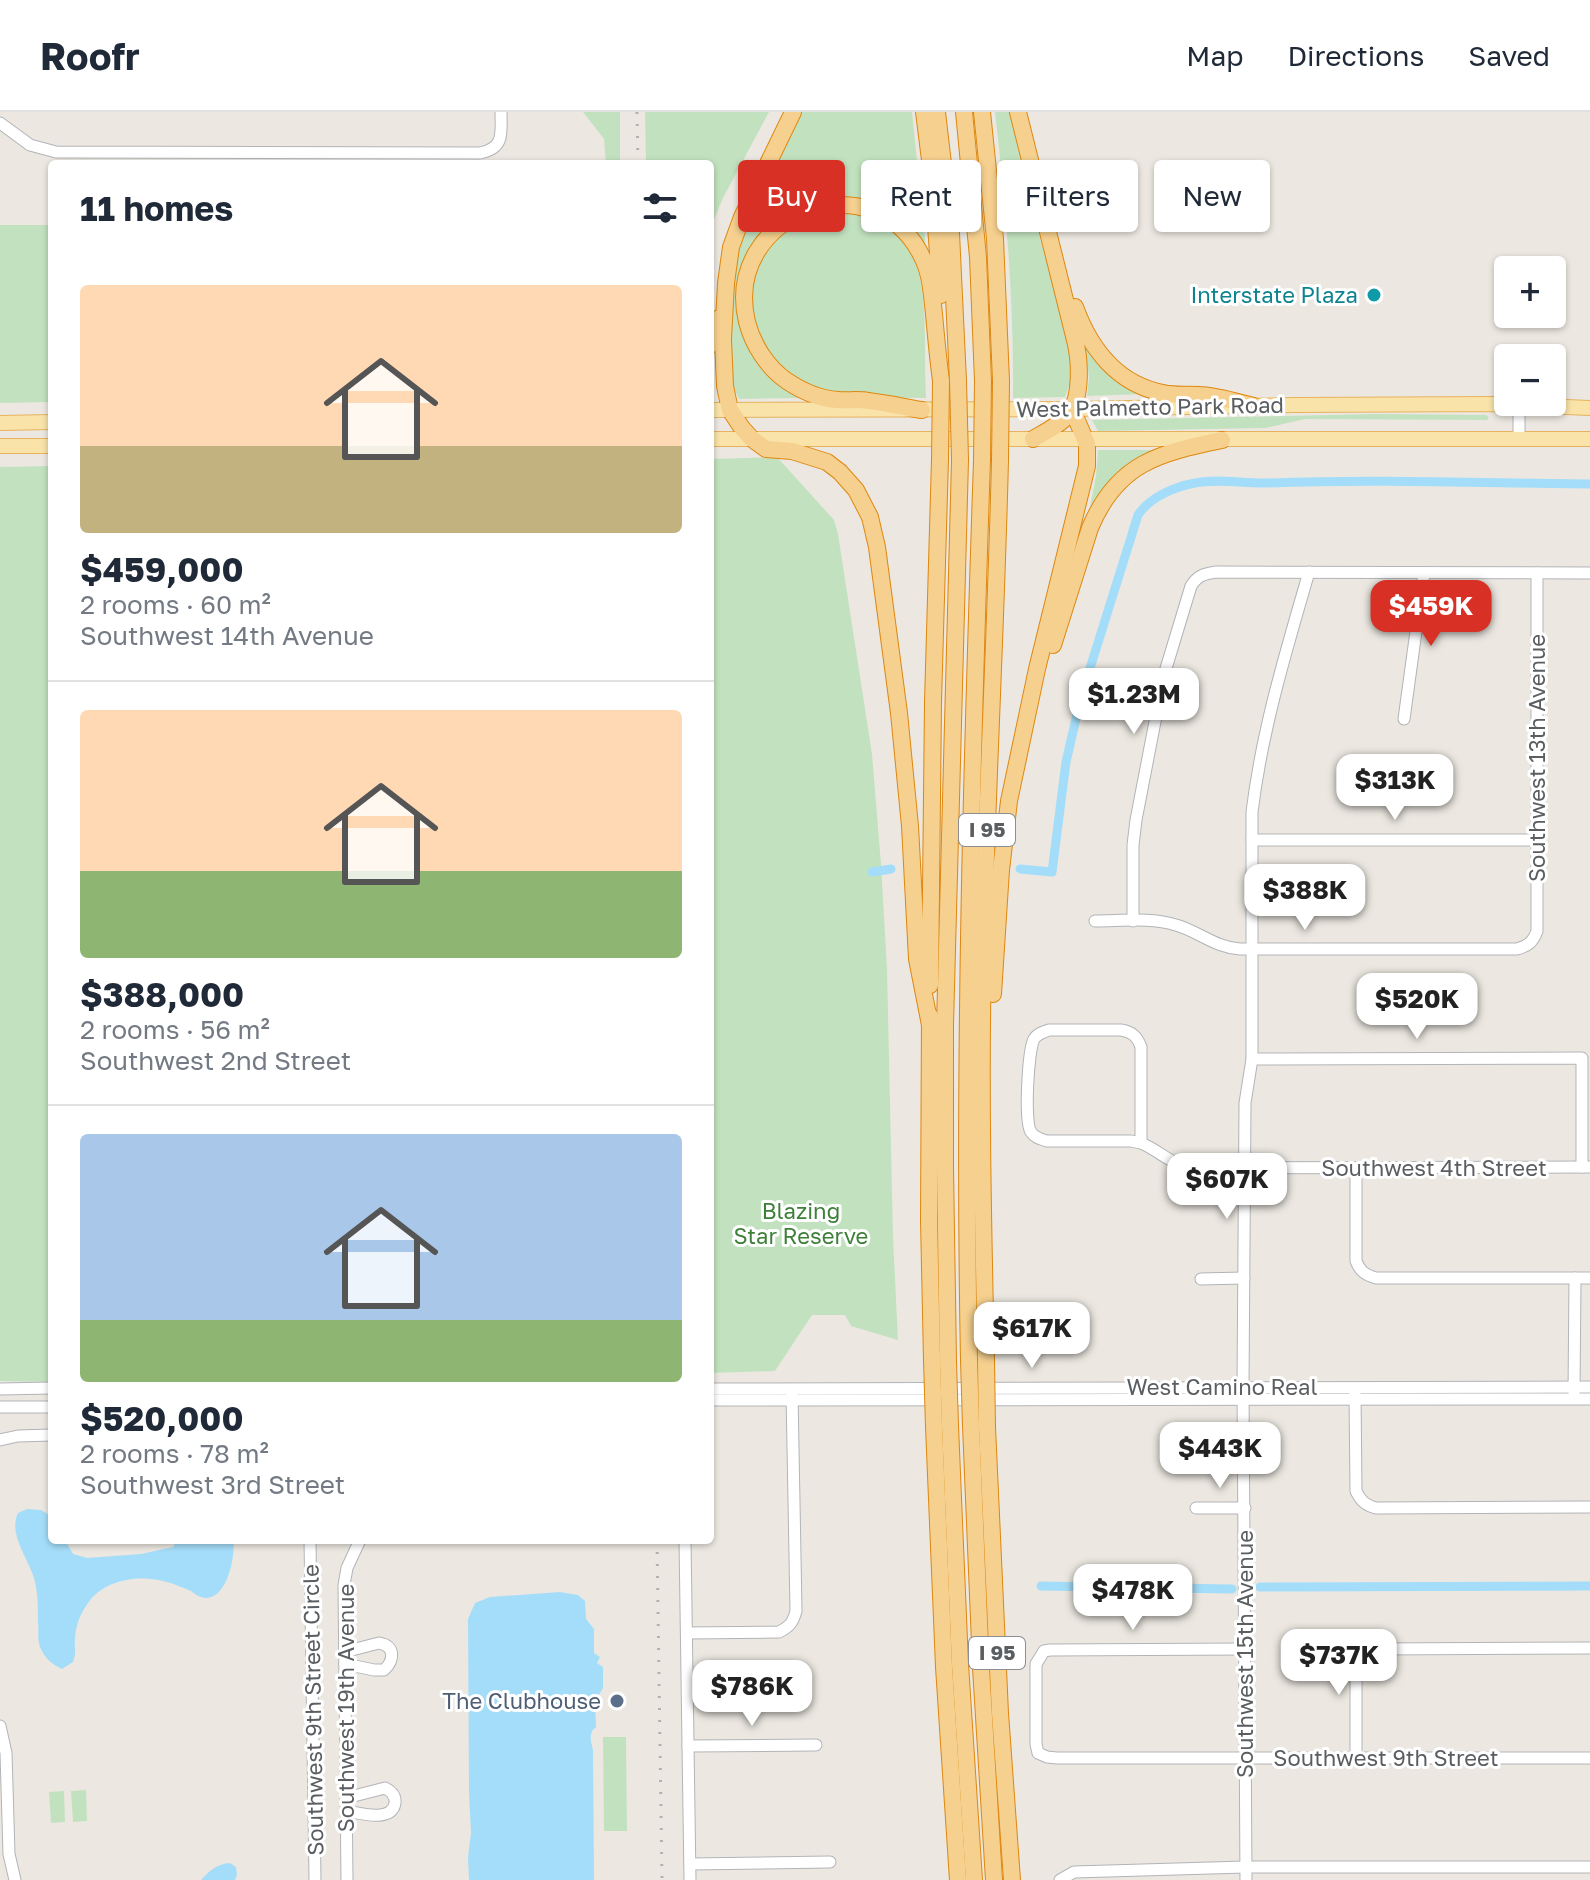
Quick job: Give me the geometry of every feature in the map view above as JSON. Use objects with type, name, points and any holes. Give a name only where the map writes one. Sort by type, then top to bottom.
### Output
[{"type":"highway","points":[[793,112],[742,217],[731,247],[726,283],[723,365],[730,410],[752,439],[766,449],[792,451],[827,462],[856,490],[870,517],[877,547],[899,713],[911,841],[917,959],[930,1025]]},
{"type":"highway","name":"I 95","points":[[924,112],[938,249],[942,336],[933,702],[929,1207],[940,1360],[942,1629],[958,1880]]},
{"type":"highway","points":[[937,112],[951,233],[960,460],[945,1025],[940,1360]]},
{"type":"highway","points":[[964,112],[991,381],[982,460],[967,988],[967,1177],[977,1360]]},
{"type":"highway","name":"I 95","points":[[982,112],[997,273],[991,381],[1000,460],[983,943],[981,1113],[984,1199],[977,1360],[979,1426],[1012,1880]]},
{"type":"highway","points":[[1018,112],[1029,160]]},
{"type":"highway","points":[[922,410],[865,400],[823,398],[787,382],[767,363],[750,333],[745,295],[750,267],[768,236],[800,213],[836,204],[872,211],[897,225],[918,249],[928,274],[941,381]]},
{"type":"highway","points":[[1033,439],[1059,423],[1072,409],[1078,380],[1077,350],[1047,232]]},
{"type":"highway","points":[[1050,232],[1080,321],[1094,347],[1111,366],[1130,381],[1162,393],[1202,395],[1254,406]]},
{"type":"highway","points":[[938,249],[958,358]]},
{"type":"highway","points":[[714,330],[726,283]]},
{"type":"highway","points":[[984,1199],[991,1106],[992,1004],[1009,801],[1028,710],[1085,479],[1088,454],[1086,438],[1072,409]]},
{"type":"highway","points":[[1028,710],[1044,677],[1085,539],[1103,502],[1125,477],[1152,458],[1222,440]]},
{"type":"highway","points":[[979,1426],[982,1684],[994,1880]]},
{"type":"highway","points":[[942,1427],[974,1880]]},
{"type":"main road","name":"West Palmetto Park Road","points":[[714,410],[1494,404]]},
{"type":"main road","name":"West Palmetto Park Road","points":[[1566,407],[1590,408]]},
{"type":"main road","points":[[0,423],[48,422]]},
{"type":"main road","name":"West Palmetto Park Road","points":[[714,439],[1590,439]]},
{"type":"main road","points":[[0,446],[48,446]]},
{"type":"street","points":[[0,123],[30,145],[56,152],[282,158],[480,153],[497,145],[501,136],[501,112]]},
{"type":"street","points":[[1519,416],[1519,439]]},
{"type":"street","points":[[1133,921],[1133,845],[1157,705],[1191,586],[1196,578],[1216,572],[1590,573]]},
{"type":"street","name":"Southwest 15th Avenue","points":[[1246,1880],[1244,1168],[1245,1103],[1252,1059],[1252,812],[1272,702],[1309,572]]},
{"type":"street","points":[[1404,719],[1424,573]]},
{"type":"street","name":"Southwest 13th Avenue","points":[[1252,949],[1517,949],[1532,942],[1537,931],[1537,573]]},
{"type":"street","points":[[1252,840],[1537,840]]},
{"type":"street","points":[[1095,921],[1173,924],[1230,949],[1252,949]]},
{"type":"street","points":[[1049,1030],[1121,1030],[1137,1038],[1141,1047],[1141,1143],[1047,1141],[1031,1133],[1027,1124],[1027,1096],[1031,1048],[1040,1033],[1049,1030]]},
{"type":"street","points":[[1252,1059],[1582,1058],[1586,1167]]},
{"type":"street","name":"Southwest 4th Street","points":[[1141,1143],[1186,1167],[1586,1167]]},
{"type":"street","points":[[1356,1168],[1356,1261],[1367,1276],[1590,1278]]},
{"type":"street","points":[[1201,1279],[1244,1278]]},
{"type":"street","points":[[1574,1399],[1575,1278]]},
{"type":"street","name":"West Camino Real","points":[[714,1400],[792,1394],[1243,1387],[1590,1387]]},
{"type":"street","points":[[1355,1387],[1356,1491],[1367,1506],[1590,1507]]},
{"type":"street","points":[[0,1389],[48,1388]]},
{"type":"street","name":"West Camino Real","points":[[714,1389],[792,1394],[1244,1400],[1590,1399]]},
{"type":"street","points":[[687,1633],[779,1632],[794,1620],[792,1394]]},
{"type":"street","points":[[0,1407],[48,1407]]},
{"type":"street","points":[[0,1440],[48,1435]]},
{"type":"street","points":[[1196,1508],[1245,1508]]},
{"type":"street","name":"Southwest 9th Street Circle","points":[[310,1544],[315,1880]]},
{"type":"street","name":"Southwest 19th Avenue","points":[[347,1880],[345,1576],[358,1544]]},
{"type":"street","points":[[685,1544],[690,1880]]},
{"type":"street","points":[[1356,1758],[1356,1666],[1364,1654],[1376,1649],[1590,1648]]},
{"type":"street","name":"Southwest 9th Street","points":[[1245,1649],[1044,1651],[1036,1664],[1038,1753],[1057,1758],[1590,1758]]},
{"type":"street","points":[[0,1726],[5,1744],[4,1801],[9,1854],[15,1880]]},
{"type":"street","points":[[688,1746],[816,1745]]},
{"type":"street","points":[[346,1798],[385,1788],[391,1790],[395,1802],[389,1814],[380,1816],[346,1811]]},
{"type":"street","points":[[690,1864],[830,1862]]},
{"type":"street","points":[[1060,1880],[1074,1872],[1245,1867],[1590,1867]]},
{"type":"street","points":[[1357,1867],[1358,1880]]},
{"type":"street","points":[[1466,1867],[1468,1880]]},
{"type":"green space","points":[[583,112],[620,112],[620,160],[606,160],[604,139]]},
{"type":"green space","points":[[645,112],[769,112],[743,160],[738,160],[738,170],[714,219],[714,160],[646,160]]},
{"type":"green space","points":[[799,112],[912,112],[917,160],[861,160],[861,211],[845,205],[845,160],[776,160]]},
{"type":"green space","points":[[995,112],[1014,112],[1024,160],[1000,160]]},
{"type":"green space","points":[[845,212],[861,214],[861,232],[897,234],[908,247],[920,279],[926,398],[843,397],[788,377],[757,335],[750,293],[759,259],[782,232],[845,232]]},
{"type":"green space","points":[[0,225],[48,225],[48,402],[0,403]]},
{"type":"green space","points":[[742,232],[776,232],[757,243],[744,326],[800,398],[739,399],[733,387],[730,372],[731,282]]},
{"type":"green space","points":[[914,232],[924,232],[926,248]]},
{"type":"green space","points":[[1006,232],[1039,232],[1072,366],[1065,397],[1013,398]]},
{"type":"green space","points":[[1085,343],[1145,394],[1087,396],[1089,378]]},
{"type":"green space","points":[[1378,414],[1489,417],[1487,420],[1305,419],[1265,428],[1098,431],[1092,420]]},
{"type":"green space","points":[[1098,450],[1157,450],[1115,476],[1104,487],[1089,513],[1096,476]]},
{"type":"green space","name":"Blazing Star Reserve","points":[[777,457],[834,520],[872,754],[881,864],[898,1340],[851,1326],[845,1315],[812,1315],[775,1371],[714,1373],[714,459]]},
{"type":"green space","points":[[48,466],[48,1382],[0,1381],[0,467]]},
{"type":"green space","points":[[603,1737],[626,1737],[627,1831],[604,1831]]},
{"type":"green space","points":[[86,1790],[87,1821],[73,1822],[71,1791]]},
{"type":"green space","points":[[64,1791],[65,1822],[51,1823],[49,1792]]},
{"type":"water","points":[[27,1509],[41,1510],[48,1514],[48,1544],[67,1544],[73,1554],[87,1558],[141,1554],[175,1544],[234,1544],[228,1578],[217,1594],[210,1598],[157,1580],[124,1580],[103,1588],[83,1611],[76,1629],[73,1662],[62,1669],[47,1658],[39,1644],[38,1600],[31,1570],[17,1538],[18,1513]]},
{"type":"water","points":[[560,1592],[578,1595],[585,1601],[586,1619],[594,1629],[594,1653],[600,1657],[597,1663],[603,1667],[603,1688],[595,1701],[596,1727],[591,1737],[594,1880],[469,1880],[468,1619],[475,1603],[490,1597]]},
{"type":"water","points":[[230,1863],[236,1867],[235,1880],[201,1880],[214,1868]]},
{"type":"waterway","points":[[1020,869],[1052,872],[1066,762],[1081,697],[1138,515],[1156,498],[1179,487],[1213,481],[1590,484]]},
{"type":"waterway","points":[[872,872],[891,869]]},
{"type":"waterway","points":[[1041,1586],[1232,1589]]},
{"type":"waterway","points":[[1260,1587],[1590,1586]]},
{"type":"railway","points":[[637,112],[638,160]]},
{"type":"railway","points":[[657,1544],[662,1880]]},
{"type":"place","name":"Interstate Plaza","points":[[1374,295]]},
{"type":"place","name":"The Clubhouse","points":[[617,1701]]}]
